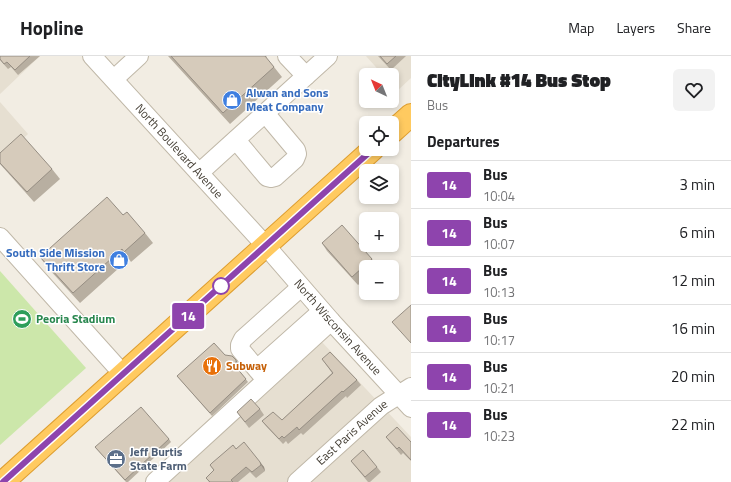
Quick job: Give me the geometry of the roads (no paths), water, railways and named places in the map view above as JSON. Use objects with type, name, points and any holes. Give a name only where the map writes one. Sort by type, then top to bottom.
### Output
[{"type":"highway","points":[[399,126],[411,115]]},
{"type":"highway","points":[[3,482],[366,156]]},
{"type":"street","name":"North Boulevard Avenue","points":[[92,56],[266,246]]},
{"type":"street","points":[[114,79],[139,56]]},
{"type":"street","points":[[287,56],[306,76]]},
{"type":"street","points":[[199,173],[328,56]]},
{"type":"street","points":[[236,140],[267,177],[275,177],[295,159],[297,154],[296,150],[265,113]]},
{"type":"street","points":[[0,237],[123,374]]},
{"type":"street","name":"North Wisconsin Avenue","points":[[266,246],[326,316],[405,391],[411,408]]},
{"type":"street","points":[[262,375],[240,349],[240,344],[243,339],[301,287]]},
{"type":"street","points":[[155,482],[262,375],[326,316]]},
{"type":"street","name":"East Paris Avenue","points":[[297,482],[381,406],[405,391]]},
{"type":"place","name":"Alwan and Sons Meat Company","points":[[232,100]]},
{"type":"place","name":"South Side Mission Thrift Store","points":[[119,260]]},
{"type":"place","name":"Peoria Stadium","points":[[22,319]]},
{"type":"place","name":"Subway","points":[[212,366]]},
{"type":"place","name":"Jeff Burtis State Farm","points":[[116,459]]}]
